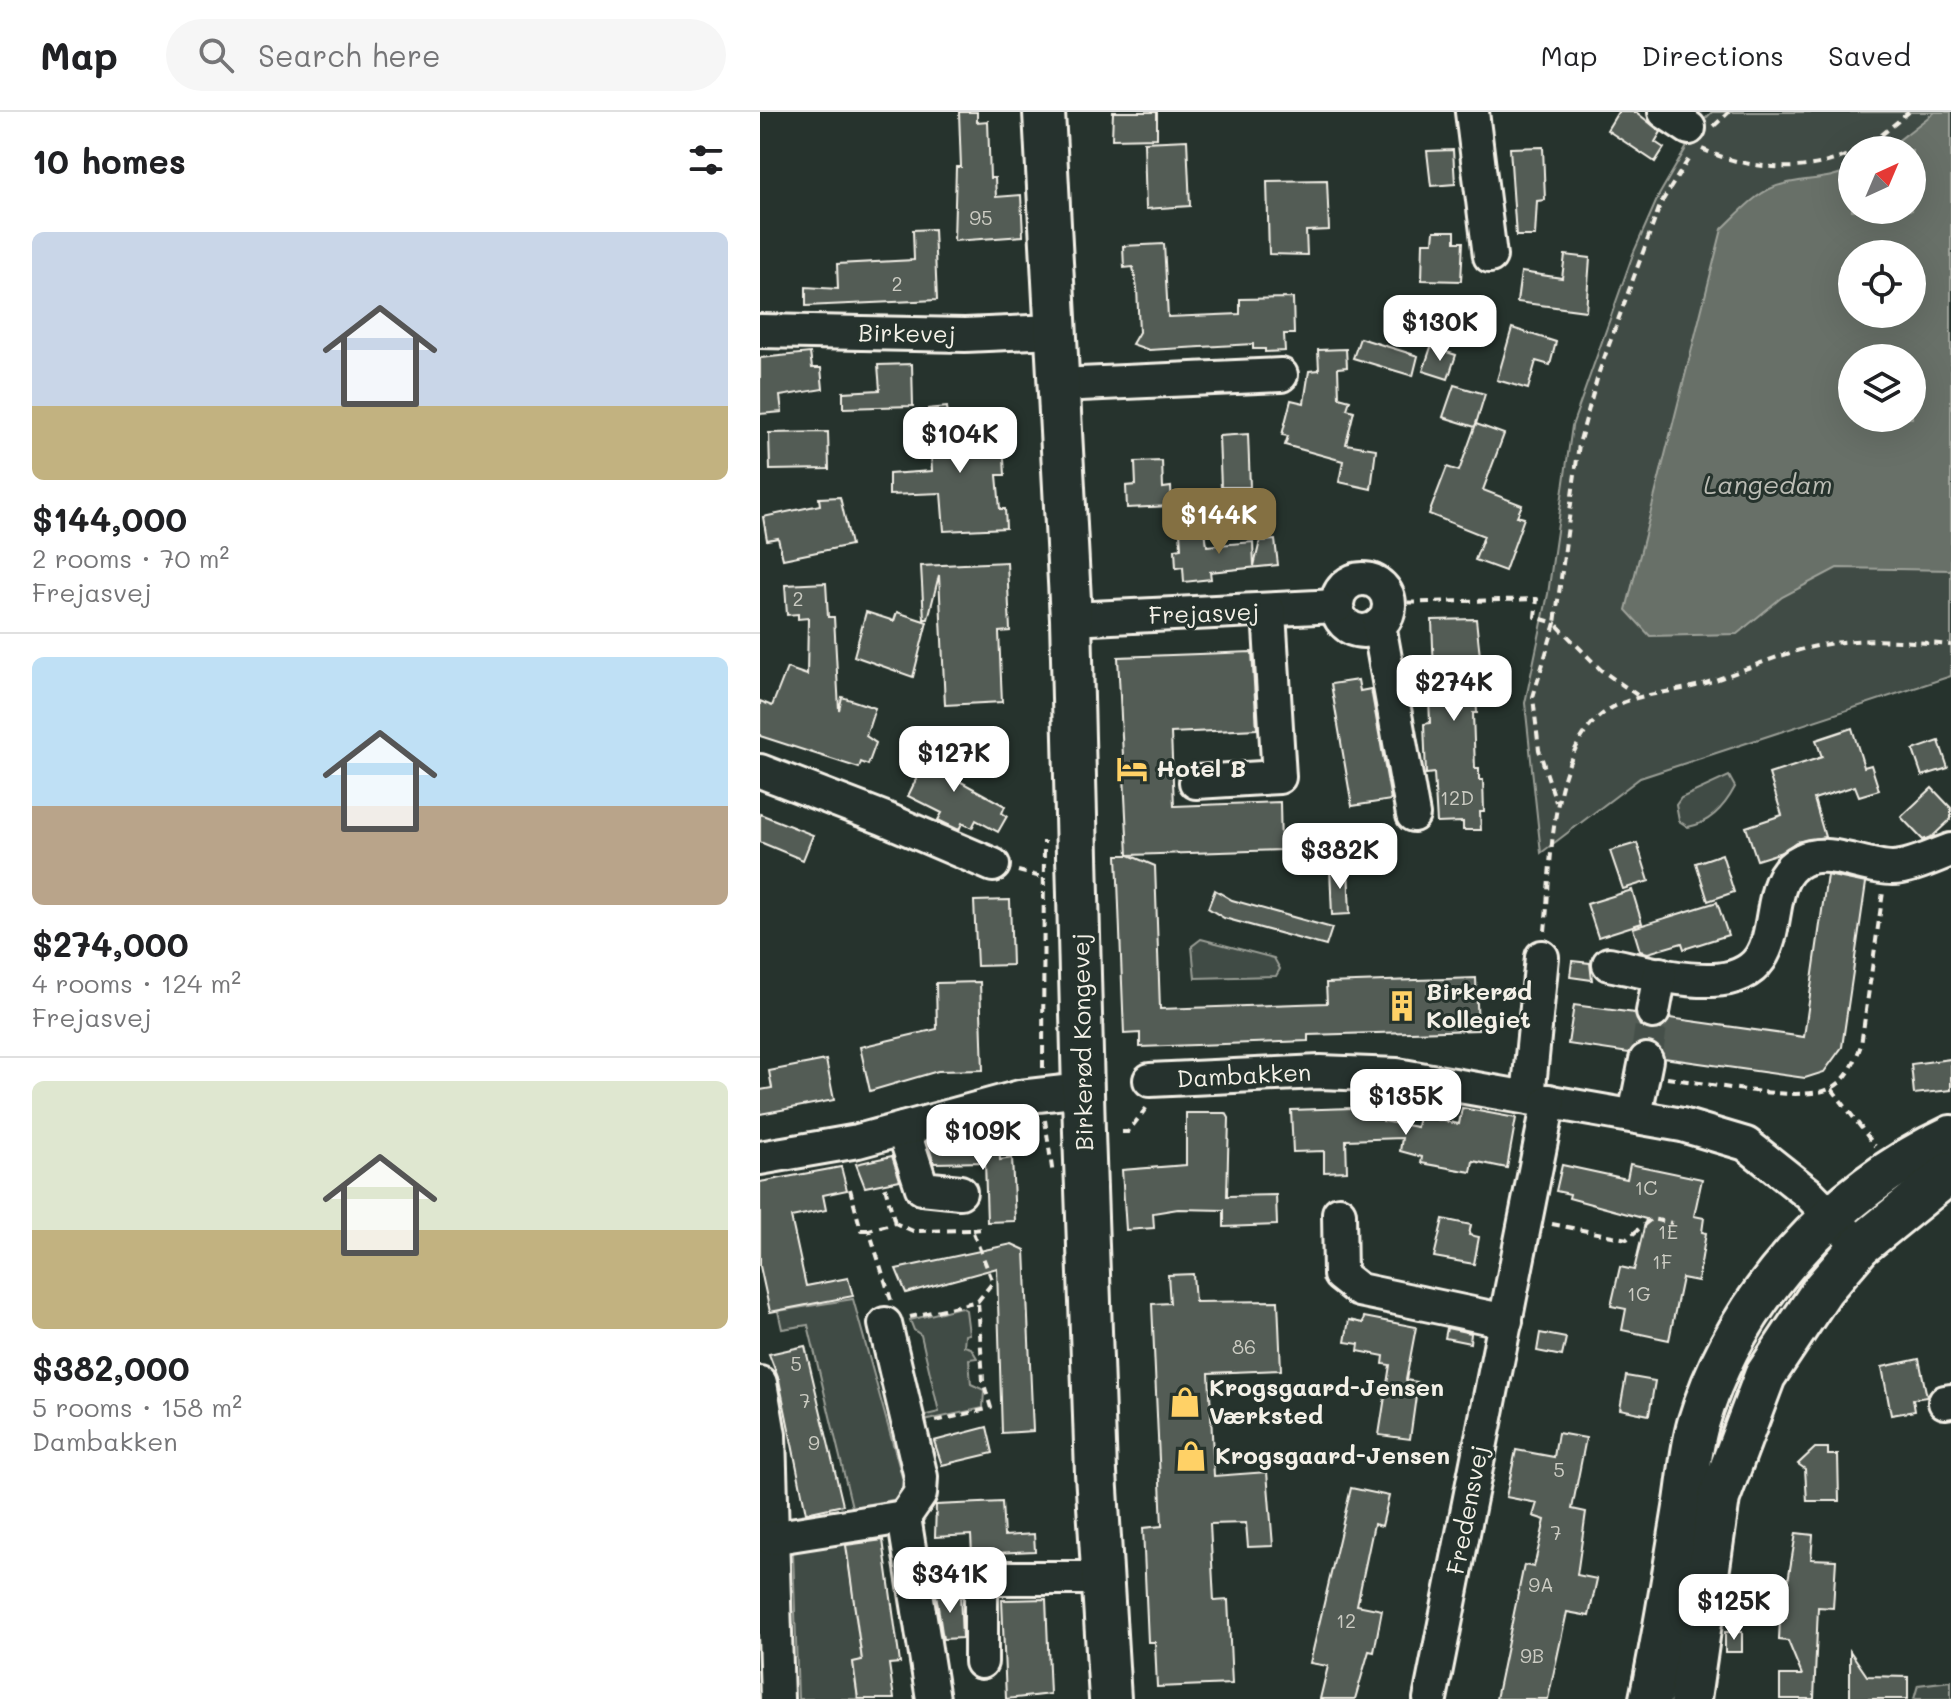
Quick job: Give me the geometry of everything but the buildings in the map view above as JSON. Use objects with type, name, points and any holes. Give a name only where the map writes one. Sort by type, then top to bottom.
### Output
[{"type":"main road","name":"Birkerød Kongevej","points":[[1044,112],[1071,619],[1082,1090],[1110,1699]]},
{"type":"main road","points":[[1650,1699],[1698,1424],[1730,1345],[1771,1280],[1831,1215],[1893,1170],[1951,1136]]},
{"type":"main road","points":[[1690,1699],[1719,1498],[1765,1376],[1823,1289],[1860,1246],[1951,1172]]},
{"type":"street","points":[[1472,112],[1490,256]]},
{"type":"street","name":"Birkevej","points":[[760,331],[965,335],[1055,331]]},
{"type":"street","points":[[1058,385],[1281,375]]},
{"type":"street","points":[[1384,614],[1364,631],[1349,627],[1337,606],[1349,584],[1366,580],[1382,588],[1413,815]]},
{"type":"street","name":"Frejasvej","points":[[1071,619],[1269,612],[1337,606]]},
{"type":"street","points":[[1196,782],[1279,777],[1269,612]]},
{"type":"street","points":[[760,771],[883,818],[993,865]]},
{"type":"street","points":[[1609,964],[1711,980],[1731,977],[1750,968],[1764,953],[1772,934],[1780,883],[1787,870],[1801,860],[1816,855],[1895,868],[1951,850]]},
{"type":"street","points":[[1539,1099],[1542,957]]},
{"type":"street","points":[[1653,1012],[1660,974]]},
{"type":"street","points":[[1635,1115],[1644,1068]]},
{"type":"street","name":"Dambakken","points":[[1150,1080],[1320,1072],[1397,1075],[1635,1115],[1746,1144],[1784,1172],[1860,1246]]},
{"type":"street","points":[[760,1158],[858,1141],[1020,1097],[1082,1090]]},
{"type":"street","name":"Fredensvej","points":[[1430,1699],[1526,1219],[1539,1099]]},
{"type":"street","points":[[903,1129],[922,1188],[960,1192]]},
{"type":"street","points":[[1339,1213],[1340,1275],[1359,1290],[1506,1321]]},
{"type":"street","points":[[885,1324],[921,1477],[920,1494],[904,1517],[933,1699]]},
{"type":"street","points":[[760,1383],[769,1435],[771,1538],[768,1646],[777,1699]]},
{"type":"street","points":[[771,1538],[904,1517]]},
{"type":"street","points":[[981,1662],[981,1588],[991,1578],[1103,1578]]},
{"type":"path","points":[[1557,805],[1539,750],[1533,697],[1555,623],[1579,444],[1599,372],[1661,203],[1693,130],[1729,112]]},
{"type":"path","points":[[1880,136],[1909,112]]},
{"type":"path","points":[[1693,130],[1732,163],[1779,168],[1838,160]]},
{"type":"path","points":[[1384,614],[1537,599],[1535,617],[1555,623],[1601,670],[1637,695]]},
{"type":"path","points":[[1542,957],[1557,805],[1575,751],[1587,729],[1606,711],[1637,695],[1695,686],[1812,647],[1879,639],[1951,645]]},
{"type":"path","points":[[1644,1068],[1807,1095],[1832,1089],[1852,1068],[1861,1045],[1884,885],[1895,868]]},
{"type":"path","points":[[1041,877],[1043,1046]]},
{"type":"path","points":[[1832,1089],[1893,1170]]},
{"type":"path","points":[[885,1187],[895,1223]]},
{"type":"path","points":[[850,1189],[861,1230],[895,1223],[913,1231],[984,1229]]},
{"type":"path","points":[[1526,1219],[1627,1239],[1651,1219],[1672,1223]]},
{"type":"path","points":[[869,1230],[875,1259],[883,1266],[891,1303],[908,1318],[978,1301],[993,1282],[972,1230]]},
{"type":"path","points":[[909,1427],[991,1408],[983,1381],[978,1301]]},
{"type":"shaded area","points":[[1712,112],[1951,112],[1951,676],[1640,778],[1541,853],[1525,703],[1548,594],[1572,426],[1633,254],[1659,195],[1700,124]]},
{"type":"shaded area","points":[[1729,776],[1735,787],[1716,813],[1704,822],[1688,827],[1679,821],[1676,805],[1681,798]]},
{"type":"shaded area","points":[[1201,939],[1274,958],[1280,969],[1276,976],[1195,978],[1192,946]]},
{"type":"shaded area","points":[[853,1299],[904,1484],[898,1499],[852,1507],[808,1325],[782,1329],[778,1311]]},
{"type":"shaded area","points":[[961,1307],[966,1310],[969,1334],[965,1335],[964,1346],[971,1348],[977,1358],[969,1359],[971,1384],[984,1390],[983,1408],[924,1421],[922,1416],[939,1412],[921,1335],[914,1330],[910,1320]]},
{"type":"shaded area","points":[[845,1535],[862,1660],[853,1662],[858,1699],[798,1699],[793,1553],[803,1542]]},
{"type":"shaded area","points":[[1951,1681],[1951,1699],[1914,1699],[1918,1685]]},
{"type":"water","name":"Langedam","points":[[1935,112],[1951,112],[1951,570],[1837,568],[1782,597],[1737,634],[1650,636],[1626,610],[1722,229],[1766,191],[1793,182],[1838,174],[1838,224],[1926,224],[1926,136],[1904,136]]},
{"type":"tunnel","points":[[1646,1060],[1653,1012]]},
{"type":"place","name":"Hotel B","points":[[1132,769]]},
{"type":"place","name":"Birkerød Kollegiet","points":[[1402,1006]]},
{"type":"place","name":"Krogsgaard-Jensen Værksted","points":[[1185,1402]]},
{"type":"place","name":"Krogsgaard-Jensen","points":[[1191,1456]]}]
